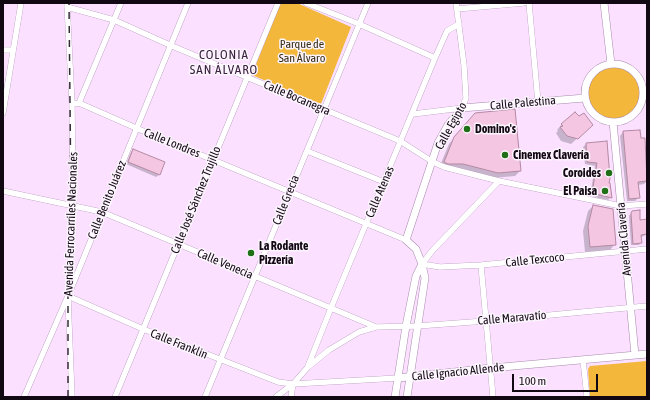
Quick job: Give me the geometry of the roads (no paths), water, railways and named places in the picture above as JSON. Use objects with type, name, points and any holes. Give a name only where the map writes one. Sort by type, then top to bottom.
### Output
[{"type":"street","points":[[3,113],[21,3]]},
{"type":"street","points":[[72,104],[79,103],[121,3]]},
{"type":"street","name":"Calle Benito Juárez","points":[[24,397],[68,296],[136,128],[172,46],[188,3]]},
{"type":"street","name":"Calle José Sánchez Trujillo","points":[[115,397],[278,3]]},
{"type":"street","points":[[306,3],[359,24],[435,58]]},
{"type":"street","name":"Calle Grecia","points":[[205,397],[368,3]]},
{"type":"street","points":[[456,6],[524,3]]},
{"type":"street","points":[[529,3],[538,102]]},
{"type":"street","points":[[604,3],[611,64]]},
{"type":"street","name":"Calle Bocanegra","points":[[67,5],[114,20],[172,46],[400,141],[433,162],[444,167],[499,181],[621,206],[647,204]]},
{"type":"street","name":"Avenida Ferrocarriles Nacionales","points":[[67,5],[72,104],[74,206],[68,296],[72,397]]},
{"type":"street","name":"Calle Egipto","points":[[406,240],[433,162],[438,143],[448,125],[462,108],[466,98],[456,6]]},
{"type":"street","name":"Calle Atenas","points":[[308,367],[435,58],[447,31],[459,24]]},
{"type":"street","points":[[3,50],[13,50]]},
{"type":"street","points":[[611,64],[623,65],[632,70],[645,89],[642,102],[636,112],[626,120],[613,122],[604,120],[595,115],[585,98],[586,86],[591,75],[600,67],[611,64]]},
{"type":"street","name":"Calle Palestina","points":[[413,114],[462,108],[585,98]]},
{"type":"street","name":"Calle Londres","points":[[79,103],[406,240]]},
{"type":"street","name":"Avenida Clavería","points":[[613,122],[635,355]]},
{"type":"street","points":[[307,151],[384,182]]},
{"type":"street","points":[[395,397],[406,326],[416,276],[422,264],[432,251],[499,181]]},
{"type":"street","name":"Calle Venecia","points":[[3,191],[102,212],[376,327]]},
{"type":"street","points":[[406,240],[416,249],[422,264],[425,278],[407,397]]},
{"type":"street","name":"Calle Texcoco","points":[[422,264],[440,267],[481,265],[647,249]]},
{"type":"street","points":[[481,265],[493,397]]},
{"type":"street","name":"Calle Franklin","points":[[68,296],[143,329],[221,360],[278,382],[293,384]]},
{"type":"street","name":"Calle Maravatío","points":[[376,327],[417,326],[486,321],[647,306]]},
{"type":"street","points":[[276,397],[293,384],[308,367],[329,350],[358,332],[376,327]]},
{"type":"street","name":"Calle Ignacio Allende","points":[[293,384],[398,378],[647,354]]},
{"type":"street","points":[[583,360],[587,397]]},
{"type":"street","points":[[291,397],[293,384]]},
{"type":"railway","points":[[68,397],[68,296],[71,205],[69,3]]},
{"type":"place","name":"Domino's","points":[[467,129]]},
{"type":"place","name":"Cinemex Clavería","points":[[505,155]]},
{"type":"place","name":"Coroides","points":[[609,173]]},
{"type":"place","name":"El Paisa","points":[[605,191]]},
{"type":"place","name":"La Rodante Pizzería","points":[[251,253]]},
{"type":"district","name":"COLONIA SAN ÁLVARO","points":[[224,62]]},
{"type":"park label","name":"Parque de San Álvaro","points":[[302,51]]}]
